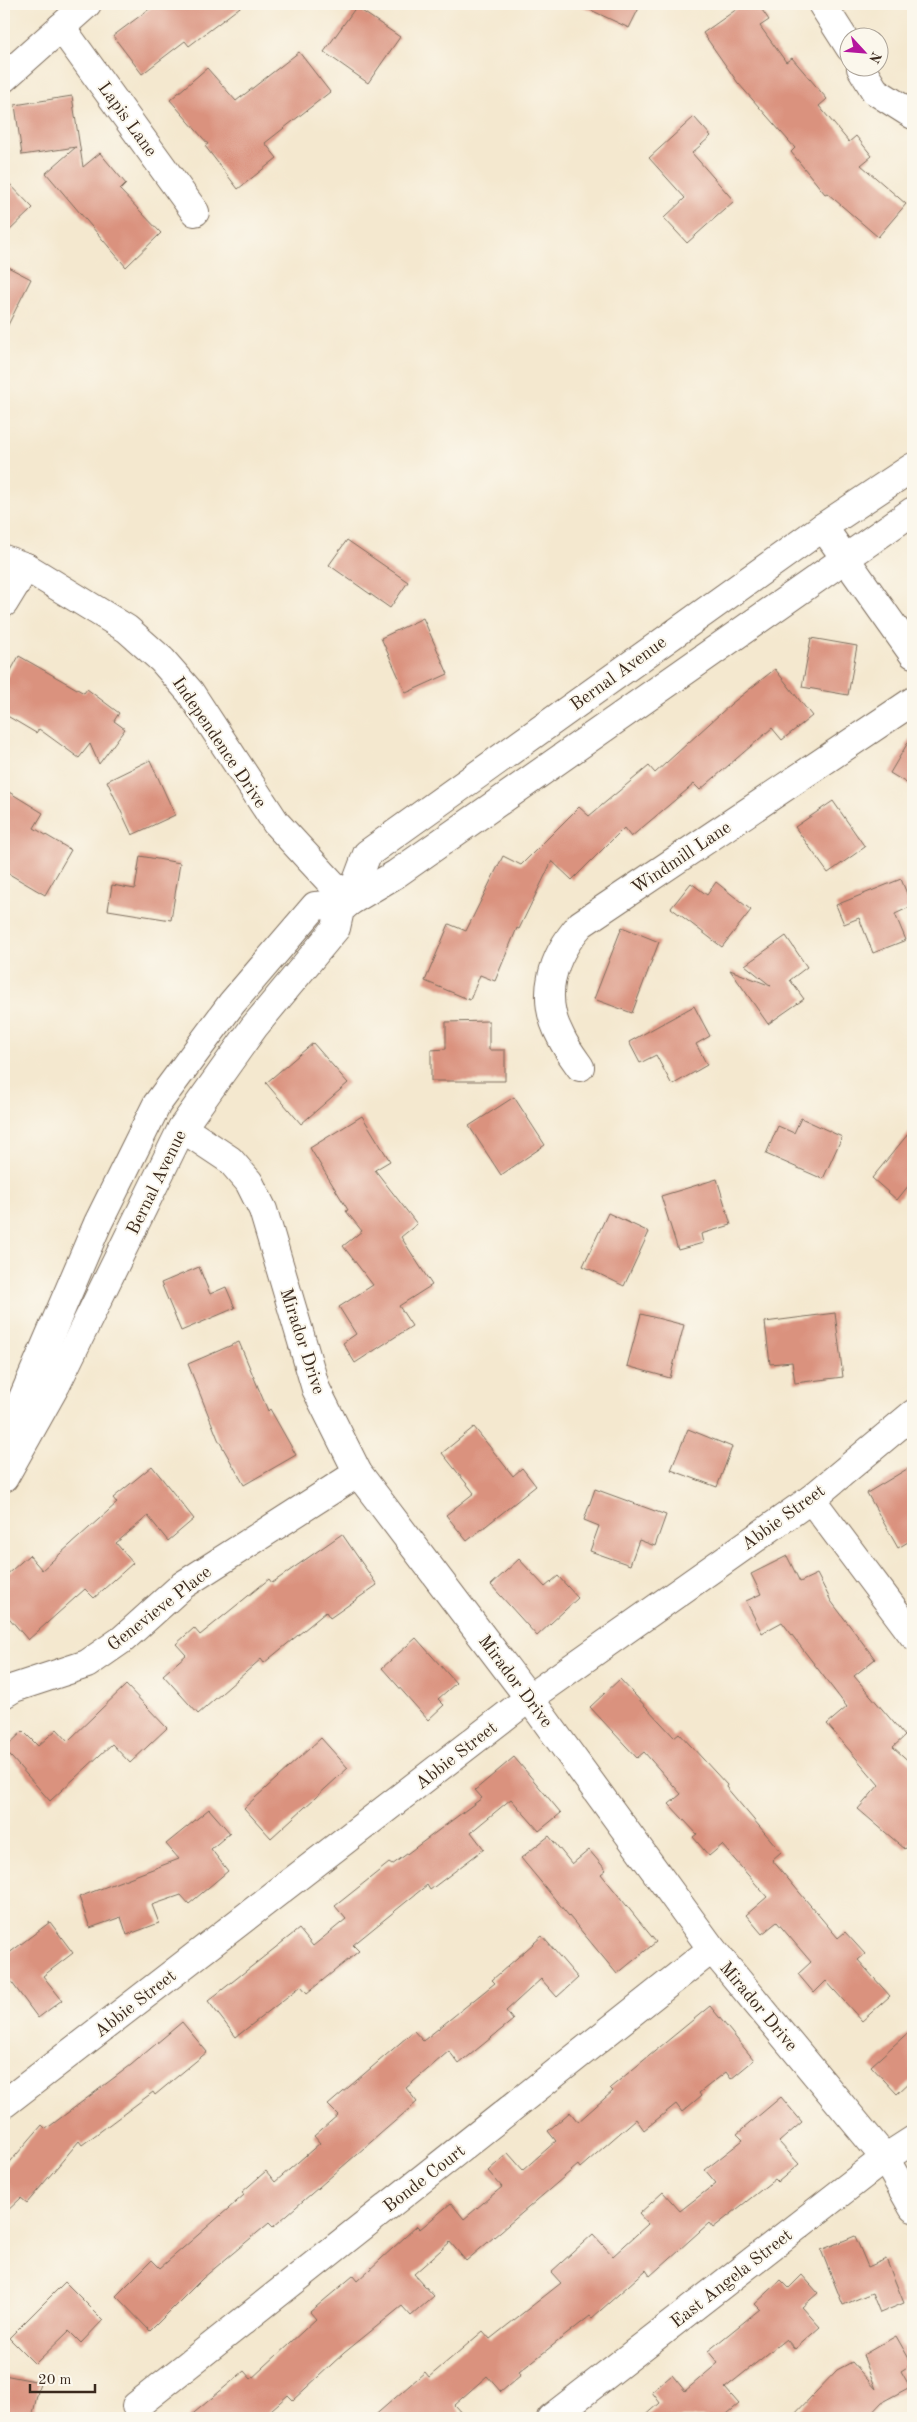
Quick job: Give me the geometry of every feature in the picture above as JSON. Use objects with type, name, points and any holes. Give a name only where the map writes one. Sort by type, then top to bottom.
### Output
[{"type":"street","points":[[4,78],[87,4]]},
{"type":"street","points":[[822,4],[840,32]]},
{"type":"street","name":"Lapis Lane","points":[[61,27],[195,212]]},
{"type":"street","points":[[868,78],[876,91],[913,115]]},
{"type":"street","name":"Bernal Avenue","points":[[4,1478],[56,1385],[182,1128],[254,1027],[336,928],[367,854],[823,527],[913,467]]},
{"type":"street","name":"Bernal Avenue","points":[[4,1434],[22,1400],[98,1223],[157,1104],[232,1003],[315,906],[345,906],[396,874],[913,511]]},
{"type":"street","points":[[823,527],[913,654]]},
{"type":"street","name":"Independence Drive","points":[[4,538],[15,563],[127,629],[162,660],[190,692],[276,824],[345,906]]},
{"type":"street","points":[[4,603],[15,563]]},
{"type":"street","name":"Windmill Lane","points":[[580,1066],[560,1037],[552,1018],[550,997],[552,973],[558,954],[569,937],[581,924],[913,701]]},
{"type":"street","name":"Mirador Drive","points":[[182,1128],[230,1160],[249,1182],[262,1210],[316,1388],[358,1473],[530,1698],[712,1949],[885,2158],[913,2208]]},
{"type":"street","name":"Abbie Street","points":[[4,2104],[530,1698],[811,1499],[913,1414]]},
{"type":"street","name":"Genevieve Place","points":[[4,1694],[14,1688],[87,1664],[123,1639],[183,1585],[358,1473]]},
{"type":"street","points":[[811,1499],[913,1635]]},
{"type":"street","name":"Bonde Court","points":[[136,2406],[712,1949]]},
{"type":"street","name":"East Angela Street","points":[[551,2418],[885,2158],[913,2140]]},
{"type":"building","points":[[156,4],[244,4],[189,46],[185,41],[142,74],[113,36]]},
{"type":"building","points":[[578,4],[641,4],[629,28]]},
{"type":"building","points":[[744,4],[758,4],[769,20],[760,26],[786,62],[792,58],[827,99],[819,106],[849,142],[856,136],[872,156],[861,165],[906,204],[878,237],[827,193],[825,194],[791,152],[795,148],[738,83],[703,33]]},
{"type":"building","points":[[356,7],[400,37],[368,83],[324,52]]},
{"type":"building","points":[[299,52],[330,92],[265,143],[277,158],[238,189],[205,146],[208,144],[170,100],[207,68],[236,101]]},
{"type":"building","points":[[72,96],[83,167],[100,153],[126,184],[120,190],[161,233],[126,267],[46,173],[76,147],[22,155],[15,105]]},
{"type":"building","points":[[694,117],[711,136],[692,153],[734,201],[687,243],[664,218],[685,198],[649,158]]},
{"type":"building","points":[[4,178],[33,208],[4,236]]},
{"type":"building","points":[[4,265],[31,279],[4,333]]},
{"type":"building","points":[[347,540],[408,582],[390,608],[329,565]]},
{"type":"building","points":[[423,618],[448,674],[406,693],[381,638]]},
{"type":"building","points":[[811,638],[857,646],[848,695],[802,687]]},
{"type":"building","points":[[19,656],[84,693],[87,689],[119,713],[114,721],[125,729],[99,764],[90,744],[79,758],[39,729],[36,733],[4,714],[4,683]]},
{"type":"building","points":[[775,669],[812,716],[782,740],[772,728],[700,790],[694,784],[631,837],[624,828],[572,880],[552,861],[519,929],[517,928],[495,981],[480,975],[470,1000],[425,981],[449,924],[466,931],[503,856],[521,865],[579,807],[589,816],[649,766],[655,773],[731,704]]},
{"type":"building","points":[[913,734],[913,787],[890,773]]},
{"type":"building","points":[[150,760],[175,815],[132,835],[107,781]]},
{"type":"building","points":[[4,789],[43,813],[34,828],[71,850],[45,895],[4,871]]},
{"type":"building","points":[[833,801],[865,847],[828,873],[795,827]]},
{"type":"building","points":[[140,856],[180,863],[171,920],[108,910],[112,885],[135,889]]},
{"type":"building","points":[[901,879],[912,906],[895,914],[906,940],[873,953],[859,918],[844,924],[836,905]]},
{"type":"building","points":[[716,882],[751,910],[722,947],[671,908],[691,883],[707,895]]},
{"type":"building","points":[[622,927],[659,942],[632,1013],[594,999]]},
{"type":"building","points":[[786,936],[807,967],[790,980],[804,999],[768,1024],[730,970],[771,986],[745,965]]},
{"type":"building","points":[[694,1006],[710,1036],[696,1044],[707,1065],[672,1085],[656,1055],[640,1063],[629,1042]]},
{"type":"building","points":[[489,1021],[489,1050],[505,1050],[505,1081],[431,1081],[431,1050],[446,1049],[446,1022]]},
{"type":"building","points":[[313,1043],[348,1083],[301,1124],[266,1083]]},
{"type":"building","points":[[514,1097],[545,1145],[501,1175],[469,1126]]},
{"type":"building","points":[[362,1116],[390,1161],[375,1170],[417,1224],[401,1237],[432,1285],[399,1306],[412,1326],[355,1363],[343,1343],[356,1334],[339,1307],[373,1285],[343,1246],[362,1231],[346,1211],[348,1210],[310,1148]]},
{"type":"building","points":[[801,1118],[842,1137],[823,1179],[766,1154],[778,1126],[794,1133]]},
{"type":"building","points":[[913,1128],[913,1180],[897,1200],[872,1178]]},
{"type":"building","points":[[717,1179],[731,1225],[701,1234],[703,1243],[678,1250],[661,1196]]},
{"type":"building","points":[[608,1213],[649,1232],[624,1286],[583,1266]]},
{"type":"building","points":[[199,1267],[210,1294],[226,1287],[235,1308],[181,1331],[161,1283]]},
{"type":"building","points":[[835,1313],[843,1377],[795,1383],[792,1362],[770,1364],[765,1322]]},
{"type":"building","points":[[641,1314],[684,1325],[670,1378],[627,1366]]},
{"type":"building","points":[[239,1342],[268,1411],[270,1409],[296,1455],[244,1485],[218,1439],[188,1364]]},
{"type":"building","points":[[474,1427],[513,1476],[522,1468],[536,1486],[467,1541],[446,1515],[474,1493],[442,1453]]},
{"type":"building","points":[[688,1429],[732,1447],[717,1487],[671,1470]]},
{"type":"building","points":[[152,1466],[194,1519],[168,1541],[148,1516],[116,1543],[133,1563],[94,1598],[85,1589],[28,1640],[4,1612],[4,1577],[29,1555],[42,1570],[117,1503],[113,1498]]},
{"type":"building","points":[[907,1469],[913,1480],[913,1539],[898,1548],[867,1493]]},
{"type":"building","points":[[595,1489],[666,1515],[655,1546],[639,1540],[630,1565],[590,1551],[599,1526],[584,1520]]},
{"type":"building","points":[[342,1534],[377,1585],[330,1618],[326,1612],[264,1663],[261,1659],[198,1714],[163,1675],[186,1655],[176,1644],[194,1628],[200,1635],[269,1579],[272,1583]]},
{"type":"building","points":[[787,1556],[800,1582],[817,1574],[831,1601],[875,1659],[854,1676],[905,1736],[893,1747],[913,1765],[913,1840],[905,1849],[858,1809],[879,1785],[827,1724],[847,1707],[782,1622],[762,1633],[746,1601],[761,1594],[751,1574]]},
{"type":"building","points":[[519,1559],[545,1587],[558,1576],[578,1598],[537,1636],[491,1585]]},
{"type":"building","points":[[416,1638],[456,1683],[438,1699],[444,1705],[428,1720],[382,1668]]},
{"type":"building","points":[[620,1679],[674,1737],[679,1733],[727,1785],[726,1787],[781,1852],[772,1860],[838,1938],[845,1932],[865,1954],[858,1960],[890,1996],[862,2021],[826,1981],[814,1993],[798,1974],[811,1962],[777,1922],[762,1934],[746,1915],[767,1897],[722,1845],[709,1856],[693,1837],[697,1834],[669,1804],[681,1794],[644,1752],[637,1758],[590,1707]]},
{"type":"building","points":[[126,1685],[167,1728],[130,1763],[112,1744],[50,1801],[4,1749],[23,1731],[38,1746],[57,1729],[68,1741]]},
{"type":"building","points":[[321,1738],[348,1768],[271,1838],[244,1808]]},
{"type":"building","points":[[514,1757],[561,1813],[539,1831],[511,1799],[471,1832],[484,1849],[430,1890],[427,1885],[353,1945],[359,1951],[307,1993],[301,1986],[236,2037],[208,2001],[299,1929],[313,1946],[346,1919],[335,1906],[389,1863],[392,1865],[482,1798],[475,1790]]},
{"type":"building","points":[[209,1809],[230,1833],[211,1849],[228,1871],[189,1904],[181,1895],[152,1905],[159,1923],[127,1935],[121,1917],[90,1928],[79,1897],[179,1859],[166,1844]]},
{"type":"building","points":[[549,1836],[572,1864],[589,1850],[606,1870],[601,1874],[656,1942],[617,1974],[521,1858]]},
{"type":"building","points":[[50,1922],[73,1953],[43,1976],[62,2000],[38,2018],[4,1972],[4,1957]]},
{"type":"building","points":[[542,1936],[578,1978],[557,1997],[541,1979],[506,2011],[513,2020],[459,2064],[449,2051],[406,2088],[417,2102],[273,2227],[269,2223],[203,2278],[150,2331],[116,2296],[152,2260],[160,2268],[244,2195],[242,2192],[266,2171],[275,2182],[320,2143],[314,2136],[338,2115],[328,2105],[414,2031],[423,2041],[495,1983],[492,1980]]},
{"type":"building","points":[[710,2006],[754,2060],[731,2079],[726,2072],[699,2093],[701,2096],[682,2112],[676,2104],[644,2130],[636,2119],[580,2168],[578,2165],[466,2261],[450,2242],[414,2274],[434,2296],[411,2316],[402,2306],[344,2353],[293,2400],[288,2395],[262,2418],[188,2418],[244,2371],[251,2379],[316,2319],[310,2312],[353,2276],[357,2281],[417,2226],[420,2229],[451,2203],[464,2219],[502,2187],[488,2171],[508,2153],[523,2170],[556,2141],[548,2131],[570,2112],[578,2122],[613,2091],[610,2088]]},
{"type":"building","points":[[182,2022],[207,2052],[155,2095],[153,2092],[82,2145],[79,2141],[27,2203],[21,2198],[4,2214],[4,2169],[42,2125],[46,2129],[131,2065]]},
{"type":"building","points":[[913,2028],[913,2079],[897,2094],[871,2066]]},
{"type":"building","points":[[781,2097],[802,2122],[779,2142],[799,2164],[778,2182],[775,2179],[713,2228],[709,2223],[650,2276],[646,2270],[592,2318],[590,2316],[519,2372],[521,2375],[501,2392],[487,2376],[454,2405],[466,2418],[372,2418],[425,2372],[429,2377],[483,2331],[490,2339],[561,2283],[551,2272],[593,2234],[613,2256],[648,2224],[639,2214],[663,2192],[680,2211],[716,2183],[705,2170],[743,2140],[737,2134]]},
{"type":"building","points":[[855,2236],[868,2267],[886,2259],[904,2303],[880,2313],[872,2293],[843,2305],[821,2250]]},
{"type":"building","points":[[802,2275],[818,2293],[802,2307],[820,2327],[795,2349],[786,2339],[725,2388],[739,2404],[722,2418],[643,2418],[660,2403],[652,2392],[672,2375],[685,2391],[718,2363],[708,2351],[760,2309],[755,2304],[781,2280],[789,2288]]},
{"type":"building","points":[[65,2282],[103,2320],[81,2343],[69,2331],[35,2364],[9,2338]]},
{"type":"building","points":[[896,2336],[912,2364],[901,2371],[910,2387],[882,2402],[867,2418],[791,2418],[837,2370],[852,2362],[876,2389],[863,2355]]},
{"type":"building","points":[[4,2375],[40,2382],[32,2418],[4,2418]]}]
